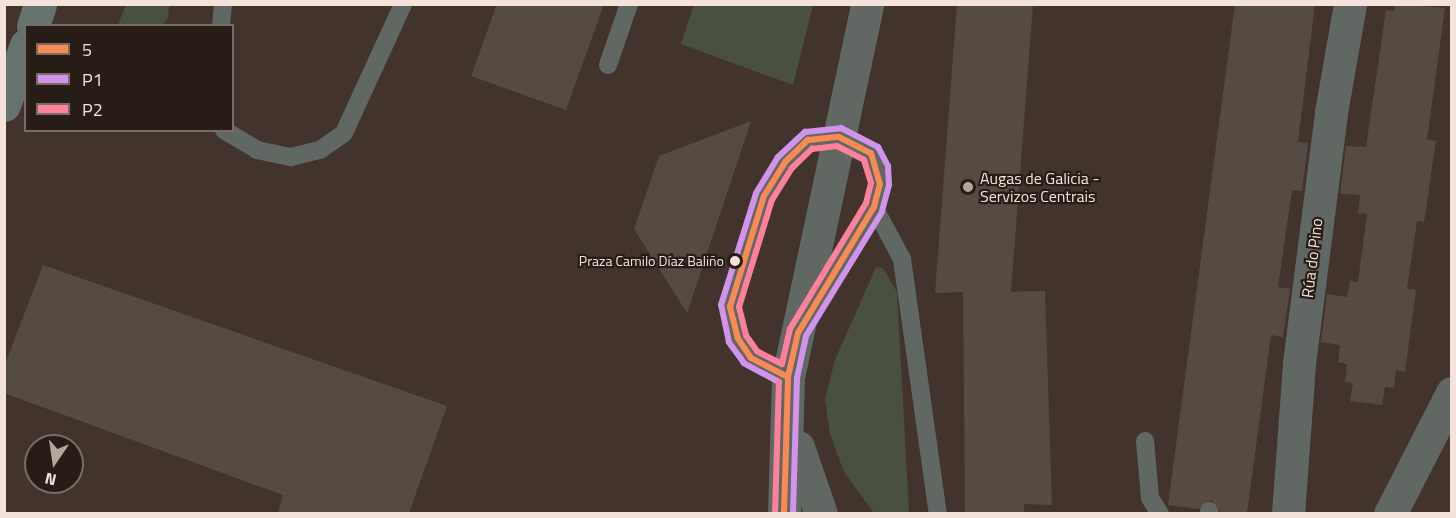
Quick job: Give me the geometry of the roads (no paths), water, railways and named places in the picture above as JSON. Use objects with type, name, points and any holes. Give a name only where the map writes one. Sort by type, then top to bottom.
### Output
[{"type":"main road","points":[[34,24],[40,4]]},
{"type":"main road","points":[[4,105],[24,50]]},
{"type":"street","points":[[784,513],[790,419],[788,377],[867,4]]},
{"type":"street","name":"Rúa do Pino","points":[[1288,513],[1301,352],[1331,112],[1350,4]]},
{"type":"street","points":[[1390,513],[1452,393]]},
{"type":"street","points":[[790,419],[821,513]]},
{"type":"lane","points":[[221,24],[223,4]]},
{"type":"lane","points":[[227,132],[257,150],[291,157],[320,150],[344,134],[403,4]]},
{"type":"lane","points":[[608,65],[629,4]]},
{"type":"lane","points":[[788,377],[751,358],[738,339],[730,308],[764,196],[785,162],[808,140],[839,136],[871,153],[879,168],[874,207],[798,333]]},
{"type":"lane","points":[[874,207],[902,260],[938,513]]},
{"type":"lane","points":[[1145,441],[1150,498],[1160,513]]},
{"type":"place","name":"Augas de Galicia - Servizos Centrais","points":[[968,187]]},
{"type":"place","name":"Praza Camilo Díaz Baliño","points":[[735,261]]}]
